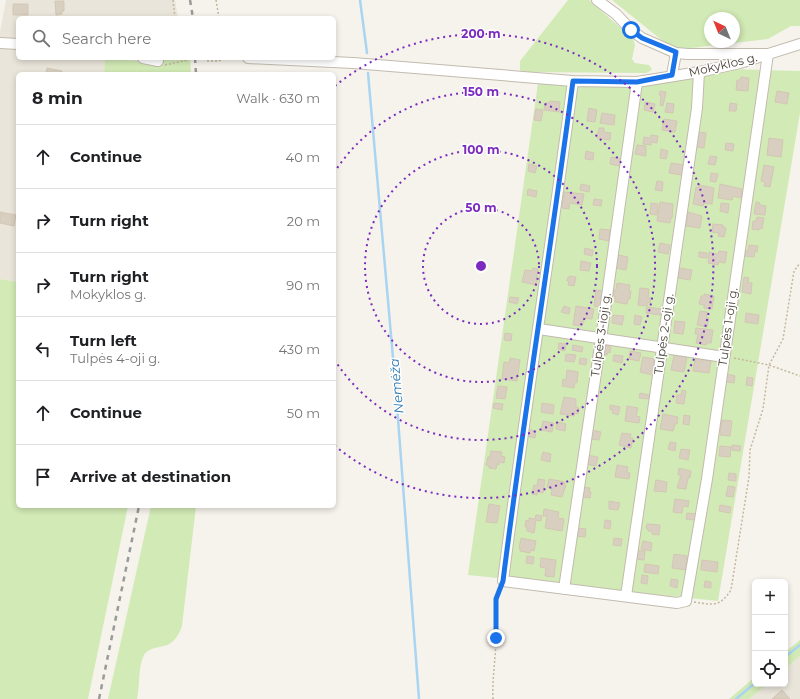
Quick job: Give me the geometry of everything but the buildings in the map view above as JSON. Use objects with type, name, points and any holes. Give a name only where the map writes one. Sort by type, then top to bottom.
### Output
[{"type":"street","points":[[597,0],[616,14],[631,30],[642,38],[676,52],[688,54],[768,54]]},
{"type":"street","points":[[0,43],[16,44]]},
{"type":"street","name":"Mokyklos g.","points":[[290,60],[353,63],[573,81],[637,82],[672,75],[699,72],[740,63],[800,44]]},
{"type":"street","points":[[672,75],[676,52]]},
{"type":"street","name":"Tulpės 1-oji g.","points":[[686,601],[707,479],[768,54]]},
{"type":"street","points":[[153,60],[158,61]]},
{"type":"street","name":"Tulpės 2-oji g.","points":[[626,596],[697,108],[699,72]]},
{"type":"street","points":[[573,81],[503,581],[677,603],[686,601]]},
{"type":"street","name":"Tulpės 3-ioji g.","points":[[564,589],[637,82]]},
{"type":"street","points":[[539,329],[724,357]]},
{"type":"path","points":[[173,0],[175,16]]},
{"type":"path","points":[[216,0],[219,16]]},
{"type":"path","points":[[158,61],[168,65],[188,60]]},
{"type":"path","points":[[206,61],[221,60]]},
{"type":"path","points":[[686,601],[719,604],[732,590],[749,477],[750,450],[763,409],[770,365],[783,339],[794,271],[800,263]]},
{"type":"path","points":[[724,357],[756,361],[800,376]]},
{"type":"path","points":[[493,699],[496,599],[503,581]]},
{"type":"shaded area","points":[[6,0],[175,0],[178,16],[16,16],[16,60],[105,60],[104,72],[16,72],[16,282],[0,279],[0,32]]},
{"type":"shaded area","points":[[126,60],[161,60],[148,62]]},
{"type":"shaded area","points":[[800,656],[800,699],[749,699],[763,687],[788,687],[788,666]]},
{"type":"green space","points":[[568,0],[589,0],[633,39],[635,45],[632,59],[635,63],[649,65],[652,69],[646,73],[522,72],[520,70],[520,61]]},
{"type":"green space","points":[[612,0],[800,0],[800,26],[791,26],[768,39],[740,42],[740,12],[704,12],[704,46],[674,50]]},
{"type":"green space","points":[[105,60],[148,62],[161,60],[190,60],[191,72],[104,72]]},
{"type":"green space","points":[[732,69],[800,71],[800,113],[718,601],[468,575],[538,83],[640,87]]},
{"type":"green space","points":[[0,279],[16,282],[16,508],[128,508],[88,699],[0,699]]},
{"type":"green space","points":[[151,508],[196,508],[182,626],[178,635],[169,644],[154,648],[144,655],[141,665],[137,699],[108,699]]},
{"type":"green space","points":[[800,640],[800,656],[788,666],[788,651]]},
{"type":"green space","points":[[752,680],[752,687],[763,687],[749,699],[729,699]]},
{"type":"waterway","name":"Nemėža","points":[[360,0],[367,53]]},
{"type":"waterway","name":"Nemėža","points":[[368,73],[396,392],[419,699]]},
{"type":"waterway","points":[[788,655],[800,645]]},
{"type":"waterway","points":[[736,699],[752,686]]},
{"type":"railway","points":[[190,0],[193,16]]},
{"type":"railway","points":[[195,60],[196,72]]},
{"type":"railway","points":[[99,699],[139,508]]},
{"type":"route","points":[[496,638],[496,599],[503,581],[520,452],[557,204],[573,81],[637,82],[672,75],[676,52],[642,38],[631,30]]}]
